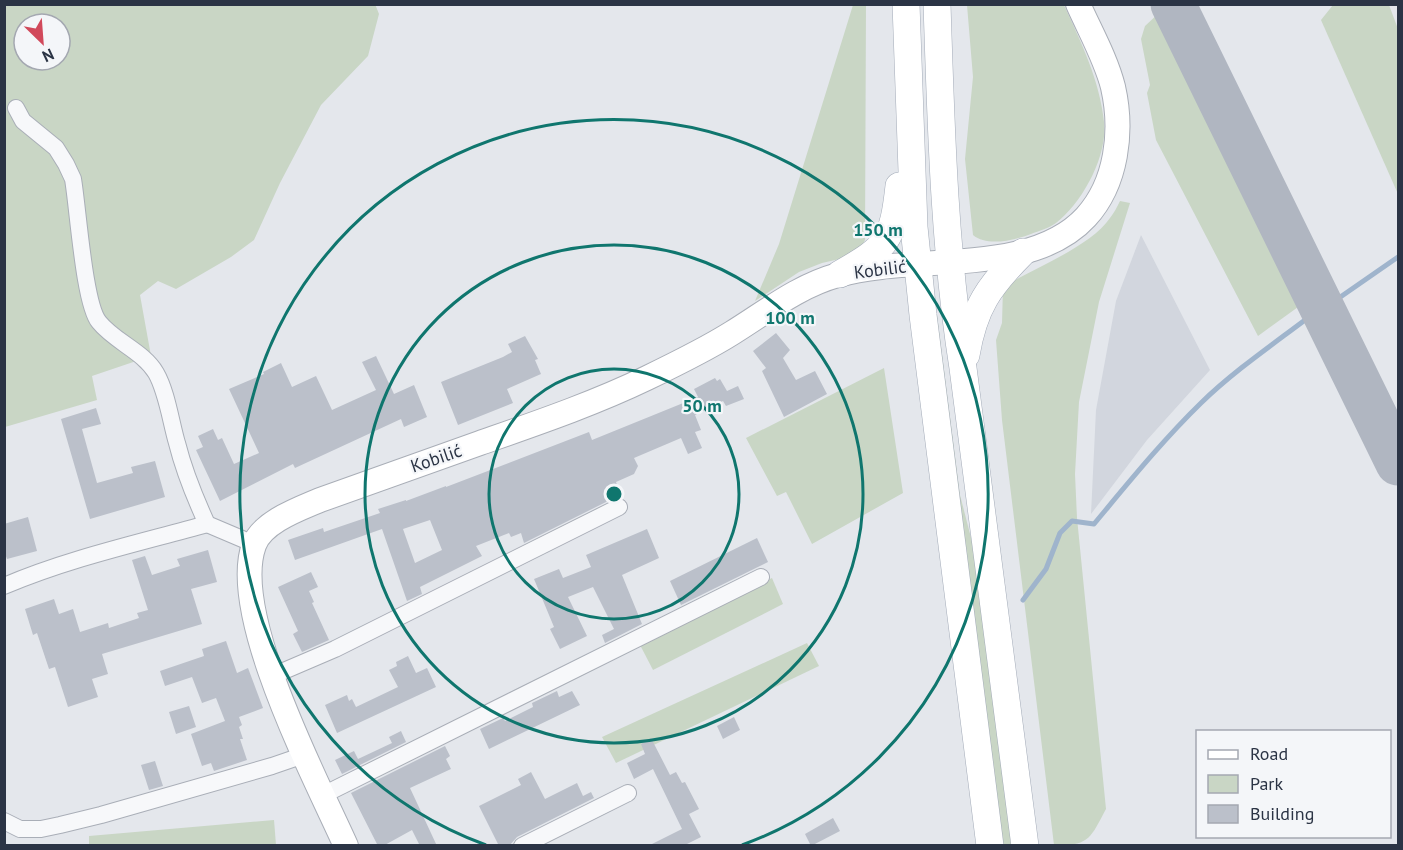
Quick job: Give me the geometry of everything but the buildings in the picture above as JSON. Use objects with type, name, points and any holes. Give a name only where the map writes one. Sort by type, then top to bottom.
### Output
[{"type":"main road","points":[[906,4],[914,226],[923,315],[990,846]]},
{"type":"main road","points":[[937,4],[945,216],[954,311],[1024,846]]},
{"type":"main road","name":"Kobilić","points":[[254,543],[268,526],[287,514],[320,500],[562,415],[624,389],[715,343],[786,297],[808,286],[840,274],[1023,252],[1040,248],[1070,232],[1087,216],[1098,201],[1112,168],[1118,143],[1113,87],[1078,4]]},
{"type":"main road","points":[[840,274],[859,264],[882,246],[893,229],[900,182],[899,73],[906,33]]},
{"type":"main road","points":[[963,368],[970,330],[983,299],[998,277],[1023,252]]},
{"type":"main road","points":[[254,543],[250,567],[250,589],[257,632],[304,755],[346,846]]},
{"type":"street","points":[[16,108],[23,121],[56,147],[66,164],[73,180],[87,282],[96,320],[108,332],[146,360],[157,374],[181,461],[207,524]]},
{"type":"street","points":[[272,676],[335,649],[619,507]]},
{"type":"street","points":[[4,586],[30,575],[108,550],[207,524],[254,543]]},
{"type":"street","points":[[323,795],[761,577]]},
{"type":"street","points":[[4,821],[20,829],[41,829],[60,825],[304,755]]},
{"type":"street","points":[[522,846],[628,793]]},
{"type":"shaded area","points":[[1141,235],[1210,370],[1147,440],[1091,514],[1096,410],[1116,301]]},
{"type":"green space","points":[[375,4],[379,14],[368,56],[321,105],[280,183],[254,240],[231,257],[176,289],[158,281],[140,295],[151,356],[92,376],[97,400],[5,427],[4,5]]},
{"type":"green space","points":[[853,5],[866,5],[865,240],[860,251],[799,272],[755,301],[779,244]]},
{"type":"green space","points":[[967,5],[1064,5],[1089,62],[1102,107],[1104,135],[1102,149],[1091,178],[1075,204],[1056,223],[1041,231],[1009,240],[993,242],[973,235],[965,159],[973,77]]},
{"type":"green space","points":[[1333,5],[1389,5],[1398,29],[1398,194],[1321,20]]},
{"type":"green space","points":[[1160,12],[1305,302],[1258,336],[1156,140],[1147,93],[1150,85],[1141,39],[1145,26]]},
{"type":"green space","points":[[1120,201],[1130,203],[1099,302],[1079,402],[1075,474],[1077,518],[1106,809],[1087,839],[1075,844],[1054,845],[1002,420],[996,340],[1002,323],[1003,287],[1076,248],[1101,229]]},
{"type":"green space","points":[[933,315],[937,315],[960,495],[977,561],[1014,845],[1001,845]]},
{"type":"green space","points":[[884,368],[903,493],[812,544],[786,492],[777,496],[746,438]]},
{"type":"green space","points":[[772,578],[783,604],[653,670],[639,643]]},
{"type":"green space","points":[[807,643],[819,666],[616,763],[602,737]]},
{"type":"green space","points":[[274,820],[276,845],[89,845],[89,836]]},
{"type":"waterway","points":[[1336,300],[1398,257]]},
{"type":"waterway","points":[[1023,600],[1046,569],[1060,533],[1072,521],[1094,524],[1160,446],[1201,403],[1240,369],[1309,317]]},
{"type":"taxiway","points":[[1173,4],[1398,463]]}]
